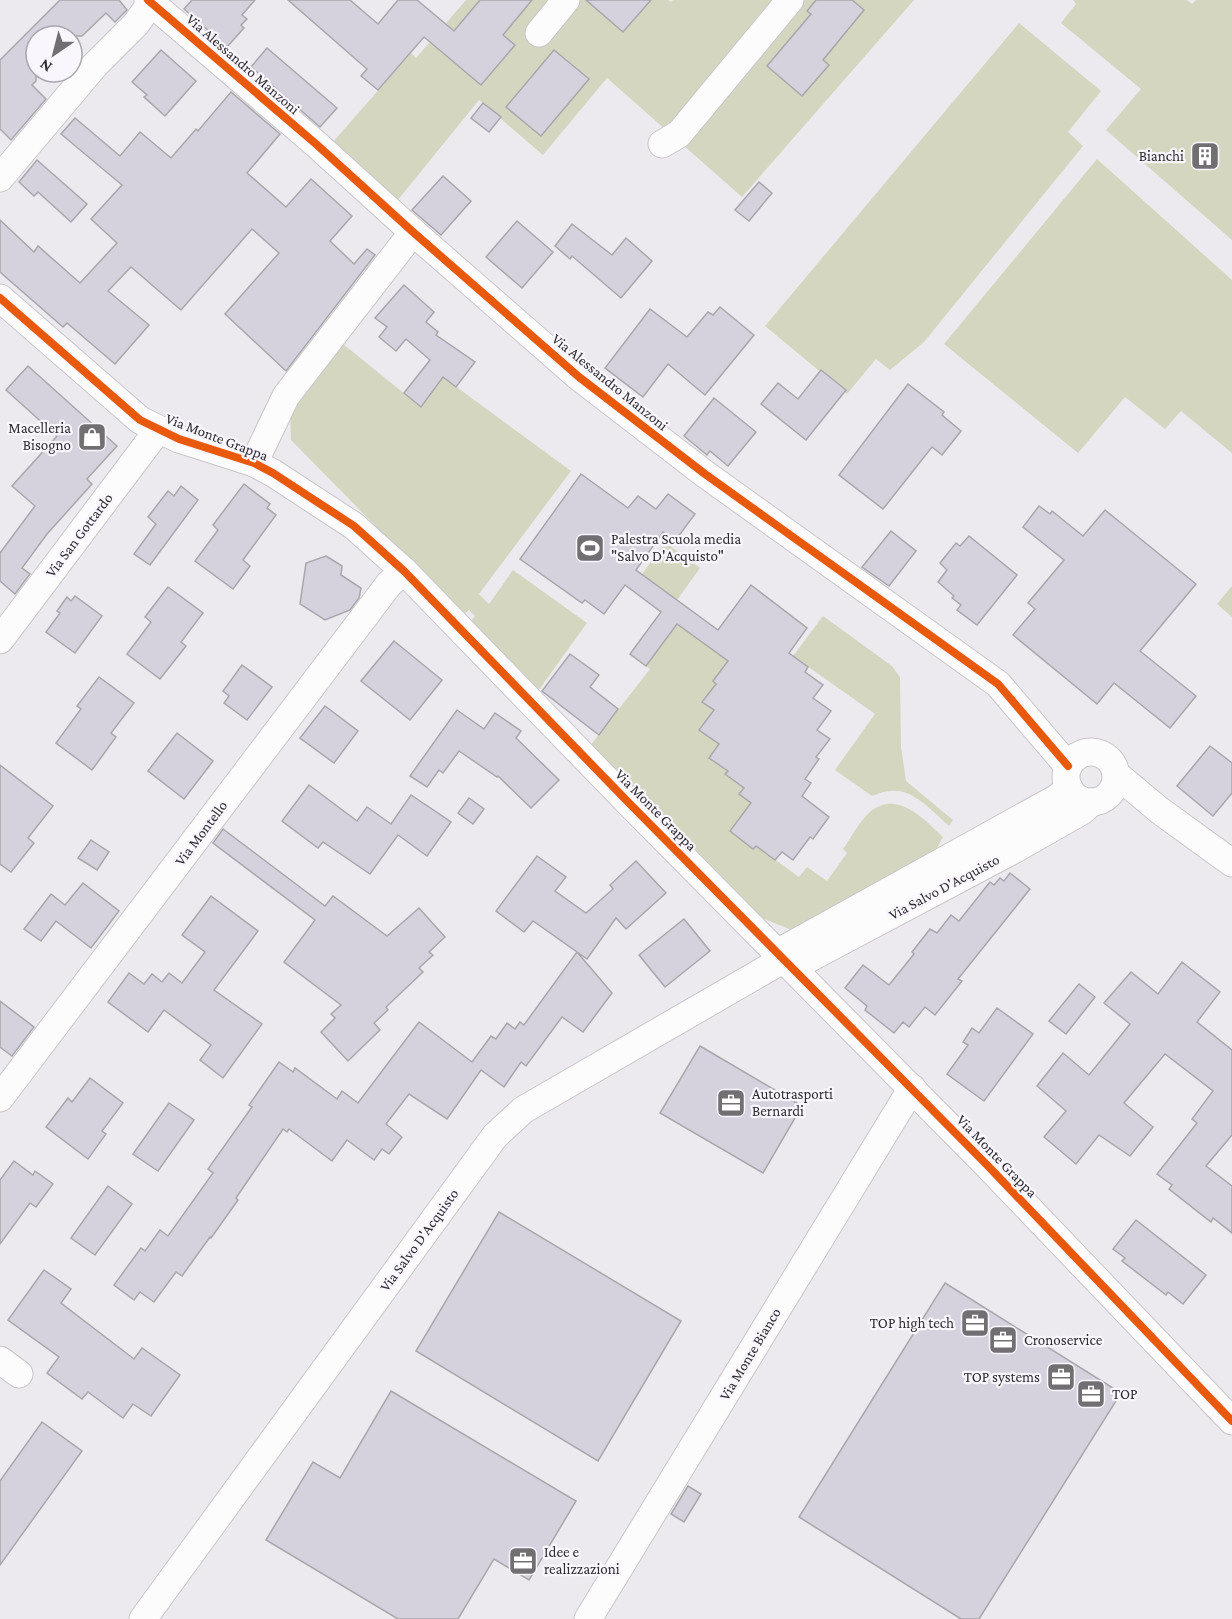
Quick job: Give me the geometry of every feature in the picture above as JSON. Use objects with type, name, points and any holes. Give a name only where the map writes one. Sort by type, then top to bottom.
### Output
[{"type":"street","points":[[539,33],[566,0]]},
{"type":"street","points":[[662,144],[679,134],[790,0]]},
{"type":"street","points":[[0,178],[95,64],[136,24],[151,1]]},
{"type":"street","name":"Via Alessandro Manzoni","points":[[151,1],[579,377],[705,474],[998,684],[1069,777]]},
{"type":"street","points":[[258,454],[286,396],[413,232]]},
{"type":"street","name":"Via Monte Grappa","points":[[0,298],[140,420],[169,434],[205,436],[258,454],[317,484],[354,526],[404,571],[912,1089],[1232,1421]]},
{"type":"street","name":"Via San Gottardo","points":[[0,640],[169,434]]},
{"type":"street","name":"Via Montello","points":[[0,1098],[381,593],[404,571]]},
{"type":"street","points":[[1105,790],[1112,762],[1103,754],[1091,752],[1082,753],[1074,758],[1069,777],[1078,798],[1105,790],[1159,810],[1232,863]]},
{"type":"street","name":"Via Salvo D'Acquisto","points":[[143,1619],[495,1136],[523,1110],[785,960],[1057,798],[1069,777]]},
{"type":"street","name":"Via Salvo D'Acquisto","points":[[785,960],[1017,848],[1083,811],[1105,790]]},
{"type":"street","name":"Via Monte Bianco","points":[[588,1619],[912,1089]]},
{"type":"green space","points":[[466,0],[668,0],[671,2],[673,0],[914,0],[742,197],[607,78],[543,155],[479,100],[397,201],[332,143],[411,53],[416,58]]},
{"type":"green space","points":[[1073,0],[1187,0],[1192,4],[1196,0],[1232,0],[1232,240],[1106,130],[1141,89],[1061,23],[1076,4]]},
{"type":"green space","points":[[1019,23],[1101,91],[1068,132],[1083,146],[924,342],[890,370],[876,359],[847,394],[765,326]]},
{"type":"green space","points":[[1097,159],[1232,280],[1232,453],[1181,411],[1165,429],[1125,397],[1078,453],[944,344]]},
{"type":"green space","points":[[343,344],[421,407],[443,377],[571,471],[479,594],[489,604],[513,570],[587,623],[538,691],[470,622],[475,616],[469,610],[463,615],[291,440],[290,411]]},
{"type":"green space","points":[[670,546],[700,568],[677,600],[642,574],[662,547]]},
{"type":"green space","points":[[1232,586],[1232,617],[1217,604]]},
{"type":"green space","points":[[823,616],[892,666],[900,677],[901,747],[906,781],[953,820],[949,826],[923,802],[907,793],[888,791],[872,796],[835,770],[875,714],[793,656]]},
{"type":"green space","points":[[677,624],[728,661],[713,681],[716,684],[703,702],[723,718],[699,730],[713,740],[719,732],[725,736],[710,758],[728,771],[726,774],[744,788],[739,794],[751,803],[730,832],[753,849],[756,846],[799,877],[807,867],[827,881],[847,853],[843,849],[859,824],[871,811],[881,805],[901,805],[919,815],[943,837],[937,848],[794,931],[757,916],[590,746],[650,669],[646,666]]},
{"type":"building","points":[[60,0],[119,0],[127,10],[115,22],[106,13],[84,34],[84,24],[36,24]]},
{"type":"building","points":[[192,0],[255,0],[242,15],[247,19],[241,25],[244,28],[227,47],[184,9]]},
{"type":"building","points":[[288,0],[350,0],[378,24],[398,0],[417,0],[454,31],[480,0],[532,0],[503,35],[515,45],[481,85],[424,37],[378,90],[361,76],[367,69]]},
{"type":"building","points":[[586,0],[651,0],[623,32]]},
{"type":"building","points":[[816,0],[852,0],[864,10],[823,60],[829,65],[802,96],[767,66],[811,14],[807,11]]},
{"type":"building","points":[[24,36],[24,84],[33,84],[46,99],[11,140],[0,129],[0,60]]},
{"type":"building","points":[[267,48],[337,108],[320,127],[251,67]]},
{"type":"building","points":[[161,50],[196,81],[165,116],[144,97],[147,95],[132,82]]},
{"type":"building","points":[[554,50],[589,79],[541,136],[506,107]]},
{"type":"building","points":[[231,92],[280,134],[247,173],[286,207],[311,179],[352,216],[330,241],[354,264],[367,249],[375,255],[286,371],[225,314],[279,253],[252,229],[181,310],[131,267],[108,291],[149,325],[115,364],[67,323],[63,327],[0,272],[0,220],[34,252],[38,246],[80,283],[117,243],[91,219],[122,185],[61,134],[75,118],[120,156],[140,132],[171,158],[196,129],[198,131]]},
{"type":"building","points":[[483,103],[501,117],[489,132],[471,118]]},
{"type":"building","name":"Bianchi","points":[[1204,143],[1217,154],[1205,169],[1192,158]]},
{"type":"building","points":[[37,160],[87,204],[71,222],[38,192],[34,196],[19,182]]},
{"type":"building","points":[[443,176],[471,201],[441,235],[412,210]]},
{"type":"building","points":[[759,182],[772,193],[749,221],[735,210]]},
{"type":"building","points":[[517,221],[553,252],[522,288],[486,257]]},
{"type":"building","points":[[572,224],[612,255],[626,238],[652,261],[621,298],[572,256],[570,259],[555,246]]},
{"type":"building","points":[[404,285],[434,312],[426,322],[438,332],[436,335],[475,362],[456,387],[443,377],[421,407],[404,393],[430,360],[406,339],[396,351],[379,337],[387,327],[375,318]]},
{"type":"building","points":[[720,307],[754,335],[705,395],[668,364],[643,397],[605,368],[650,309],[687,337],[708,312],[713,315]]},
{"type":"building","points":[[28,366],[117,446],[87,479],[92,484],[47,534],[22,568],[30,574],[15,594],[0,581],[0,553],[35,506],[12,486],[57,436],[6,390]]},
{"type":"building","points":[[821,370],[846,390],[806,440],[761,404],[778,383],[798,399]]},
{"type":"building","points":[[908,384],[944,412],[942,415],[961,431],[942,455],[932,447],[883,509],[839,475]]},
{"type":"building","points":[[714,398],[756,432],[728,466],[710,451],[707,455],[684,436]]},
{"type":"building","points":[[581,474],[628,508],[638,496],[656,509],[668,494],[695,514],[675,541],[663,532],[636,570],[718,630],[751,585],[807,628],[789,653],[808,667],[805,672],[823,685],[813,698],[831,711],[817,730],[830,739],[816,757],[819,759],[805,779],[811,783],[802,796],[829,817],[813,839],[810,837],[793,860],[782,852],[775,860],[756,846],[753,849],[730,831],[751,803],[739,794],[744,788],[725,774],[728,771],[709,758],[719,744],[699,730],[714,710],[702,702],[716,684],[713,681],[728,661],[677,624],[646,666],[630,654],[661,612],[625,585],[604,614],[585,600],[582,603],[520,559]]},
{"type":"building","points":[[244,484],[270,504],[267,508],[276,515],[243,560],[250,566],[233,589],[195,561],[218,530],[213,525]]},
{"type":"building","points":[[181,486],[198,500],[150,565],[134,554],[156,524],[148,517],[168,491],[174,496]]},
{"type":"building","points":[[1039,506],[1050,514],[1052,511],[1083,536],[1105,510],[1196,584],[1140,651],[1196,696],[1170,728],[1114,683],[1097,704],[1013,635],[1035,609],[1028,603],[1064,560],[1023,527]]},
{"type":"building","points":[[891,531],[916,551],[889,586],[862,567]]},
{"type":"building","points":[[969,536],[1017,575],[977,625],[957,610],[961,605],[938,582],[947,570],[940,563],[956,543],[960,546]]},
{"type":"building","points":[[326,556],[342,566],[341,575],[361,588],[359,598],[350,610],[325,620],[300,604],[306,563]]},
{"type":"building","points":[[168,587],[203,613],[181,642],[186,646],[160,679],[127,654],[151,622],[145,617]]},
{"type":"building","points":[[75,596],[102,616],[75,653],[46,632],[60,613],[57,611],[67,597],[71,601]]},
{"type":"building","points":[[394,641],[442,680],[410,720],[361,681]]},
{"type":"building","points":[[570,654],[599,675],[590,687],[618,709],[599,735],[542,691]]},
{"type":"building","points":[[242,665],[272,687],[247,720],[224,703],[229,696],[223,691]]},
{"type":"building","points":[[99,677],[134,703],[111,733],[116,737],[92,770],[56,743],[81,709],[77,706]]},
{"type":"building","points":[[325,706],[358,731],[334,763],[300,738]]},
{"type":"building","points":[[457,710],[484,729],[495,713],[521,731],[516,738],[559,780],[531,808],[498,776],[459,751],[443,773],[439,770],[427,787],[410,776]]},
{"type":"building","points":[[177,733],[213,761],[184,799],[148,771]]},
{"type":"building","points":[[1210,746],[1232,763],[1232,793],[1213,816],[1177,786]]},
{"type":"building","points":[[0,765],[53,806],[28,838],[34,843],[11,872],[0,864]]},
{"type":"building","points":[[309,785],[357,821],[367,807],[391,824],[411,795],[451,822],[427,856],[398,835],[370,874],[323,842],[318,848],[282,821]]},
{"type":"building","points":[[469,798],[484,809],[473,824],[458,813]]},
{"type":"building","points":[[223,829],[325,906],[333,896],[387,936],[419,908],[445,937],[429,952],[433,955],[419,968],[423,972],[386,1007],[388,1010],[374,1023],[380,1030],[348,1061],[321,1032],[335,1018],[331,1014],[341,1005],[284,962],[315,920],[213,843]]},
{"type":"building","points":[[91,840],[109,852],[97,870],[78,858]]},
{"type":"building","points":[[537,856],[566,877],[555,891],[586,913],[613,889],[610,885],[636,861],[666,893],[626,929],[616,918],[587,959],[533,921],[524,932],[496,911]]},
{"type":"building","points":[[1010,873],[1030,889],[958,979],[962,981],[935,1015],[925,1007],[909,1027],[903,1022],[894,1033],[865,1010],[867,1006],[845,988],[863,965],[889,985],[914,954],[912,952],[930,929],[937,933],[951,915],[959,921],[990,882],[994,885],[1000,878],[1004,881]]},
{"type":"building","points":[[83,883],[119,911],[91,948],[56,921],[41,941],[24,929],[51,894],[65,905]]},
{"type":"building","points":[[211,896],[258,931],[214,990],[262,1024],[223,1078],[200,1060],[211,1045],[164,1010],[148,1032],[108,1002],[129,973],[144,984],[152,974],[162,982],[169,973],[182,983],[205,952],[182,935]]},
{"type":"building","points":[[684,919],[710,951],[665,987],[639,955]]},
{"type":"building","points":[[577,952],[612,993],[583,1032],[562,1017],[526,1066],[521,1062],[504,1087],[481,1070],[447,1119],[409,1094],[386,1124],[402,1137],[389,1154],[382,1149],[374,1160],[347,1140],[332,1161],[289,1129],[287,1132],[283,1129],[211,1238],[182,1276],[176,1272],[154,1302],[140,1292],[134,1300],[114,1285],[141,1248],[145,1251],[160,1230],[168,1236],[213,1173],[208,1169],[252,1107],[249,1105],[279,1062],[293,1072],[295,1068],[337,1099],[342,1091],[358,1103],[419,1022],[472,1062],[491,1036],[496,1039],[507,1023],[515,1029],[520,1022],[524,1025]]},
{"type":"building","points":[[1182,962],[1220,992],[1197,1022],[1232,1050],[1232,1135],[1206,1166],[1232,1186],[1232,1233],[1213,1218],[1211,1222],[1169,1189],[1172,1185],[1157,1174],[1197,1123],[1192,1119],[1213,1091],[1165,1054],[1124,1103],[1153,1127],[1130,1156],[1099,1135],[1076,1164],[1044,1137],[1066,1111],[1037,1086],[1063,1053],[1089,1075],[1130,1024],[1104,1003],[1131,972],[1158,994]]},
{"type":"building","points":[[1079,984],[1095,997],[1066,1034],[1049,1021]]},
{"type":"building","points":[[0,1001],[34,1027],[12,1056],[0,1047]]},
{"type":"building","points":[[997,1008],[1033,1034],[984,1101],[947,1074],[968,1045],[963,1042],[972,1028],[979,1033]]},
{"type":"building","points":[[700,1046],[802,1106],[763,1173],[660,1113]]},
{"type":"building","points":[[90,1078],[123,1103],[102,1131],[106,1134],[88,1159],[46,1127],[68,1098],[72,1102]]},
{"type":"building","points":[[169,1103],[194,1120],[158,1171],[133,1154]]},
{"type":"building","points":[[14,1161],[33,1175],[35,1171],[53,1184],[36,1207],[30,1203],[0,1244],[0,1180]]},
{"type":"building","points":[[108,1186],[132,1204],[95,1255],[71,1238]]},
{"type":"building","points":[[499,1212],[681,1321],[598,1461],[416,1351]]},
{"type":"building","points":[[1136,1220],[1206,1275],[1183,1304],[1168,1292],[1166,1295],[1122,1261],[1125,1258],[1113,1249]]},
{"type":"building","points":[[44,1270],[71,1289],[61,1303],[134,1359],[142,1348],[180,1375],[151,1416],[133,1404],[123,1418],[88,1392],[82,1399],[47,1373],[59,1357],[8,1320]]},
{"type":"building","points":[[945,1283],[1121,1393],[979,1619],[961,1619],[799,1517]]},
{"type":"building","points":[[391,1391],[576,1501],[529,1580],[494,1559],[458,1619],[398,1619],[266,1540],[313,1462],[340,1478]]},
{"type":"building","points":[[42,1422],[82,1451],[0,1565],[0,1481]]},
{"type":"building","points":[[688,1486],[701,1494],[684,1522],[671,1514]]},
{"type":"cycle path","points":[[148,0],[316,144],[579,377],[705,474],[998,684],[1068,766]]},
{"type":"cycle path","points":[[0,298],[140,420],[179,439],[254,463],[273,473],[354,526],[404,571],[628,802],[988,1166],[1232,1421]]},
{"type":"place","name":"Bianchi","points":[[1205,156]]},
{"type":"place","name":"Macelleria Bisogno","points":[[92,437]]},
{"type":"place","name":"Palestra Scuola media \"Salvo D'Acquisto\"","points":[[590,548]]},
{"type":"place","name":"Autotrasporti Bernardi","points":[[731,1103]]},
{"type":"place","name":"TOP high tech","points":[[975,1323]]},
{"type":"place","name":"Cronoservice","points":[[1003,1340]]},
{"type":"place","name":"TOP systems","points":[[1061,1377]]},
{"type":"place","name":"TOP","points":[[1091,1394]]},
{"type":"place","name":"Idee e realizzazioni","points":[[523,1561]]}]
